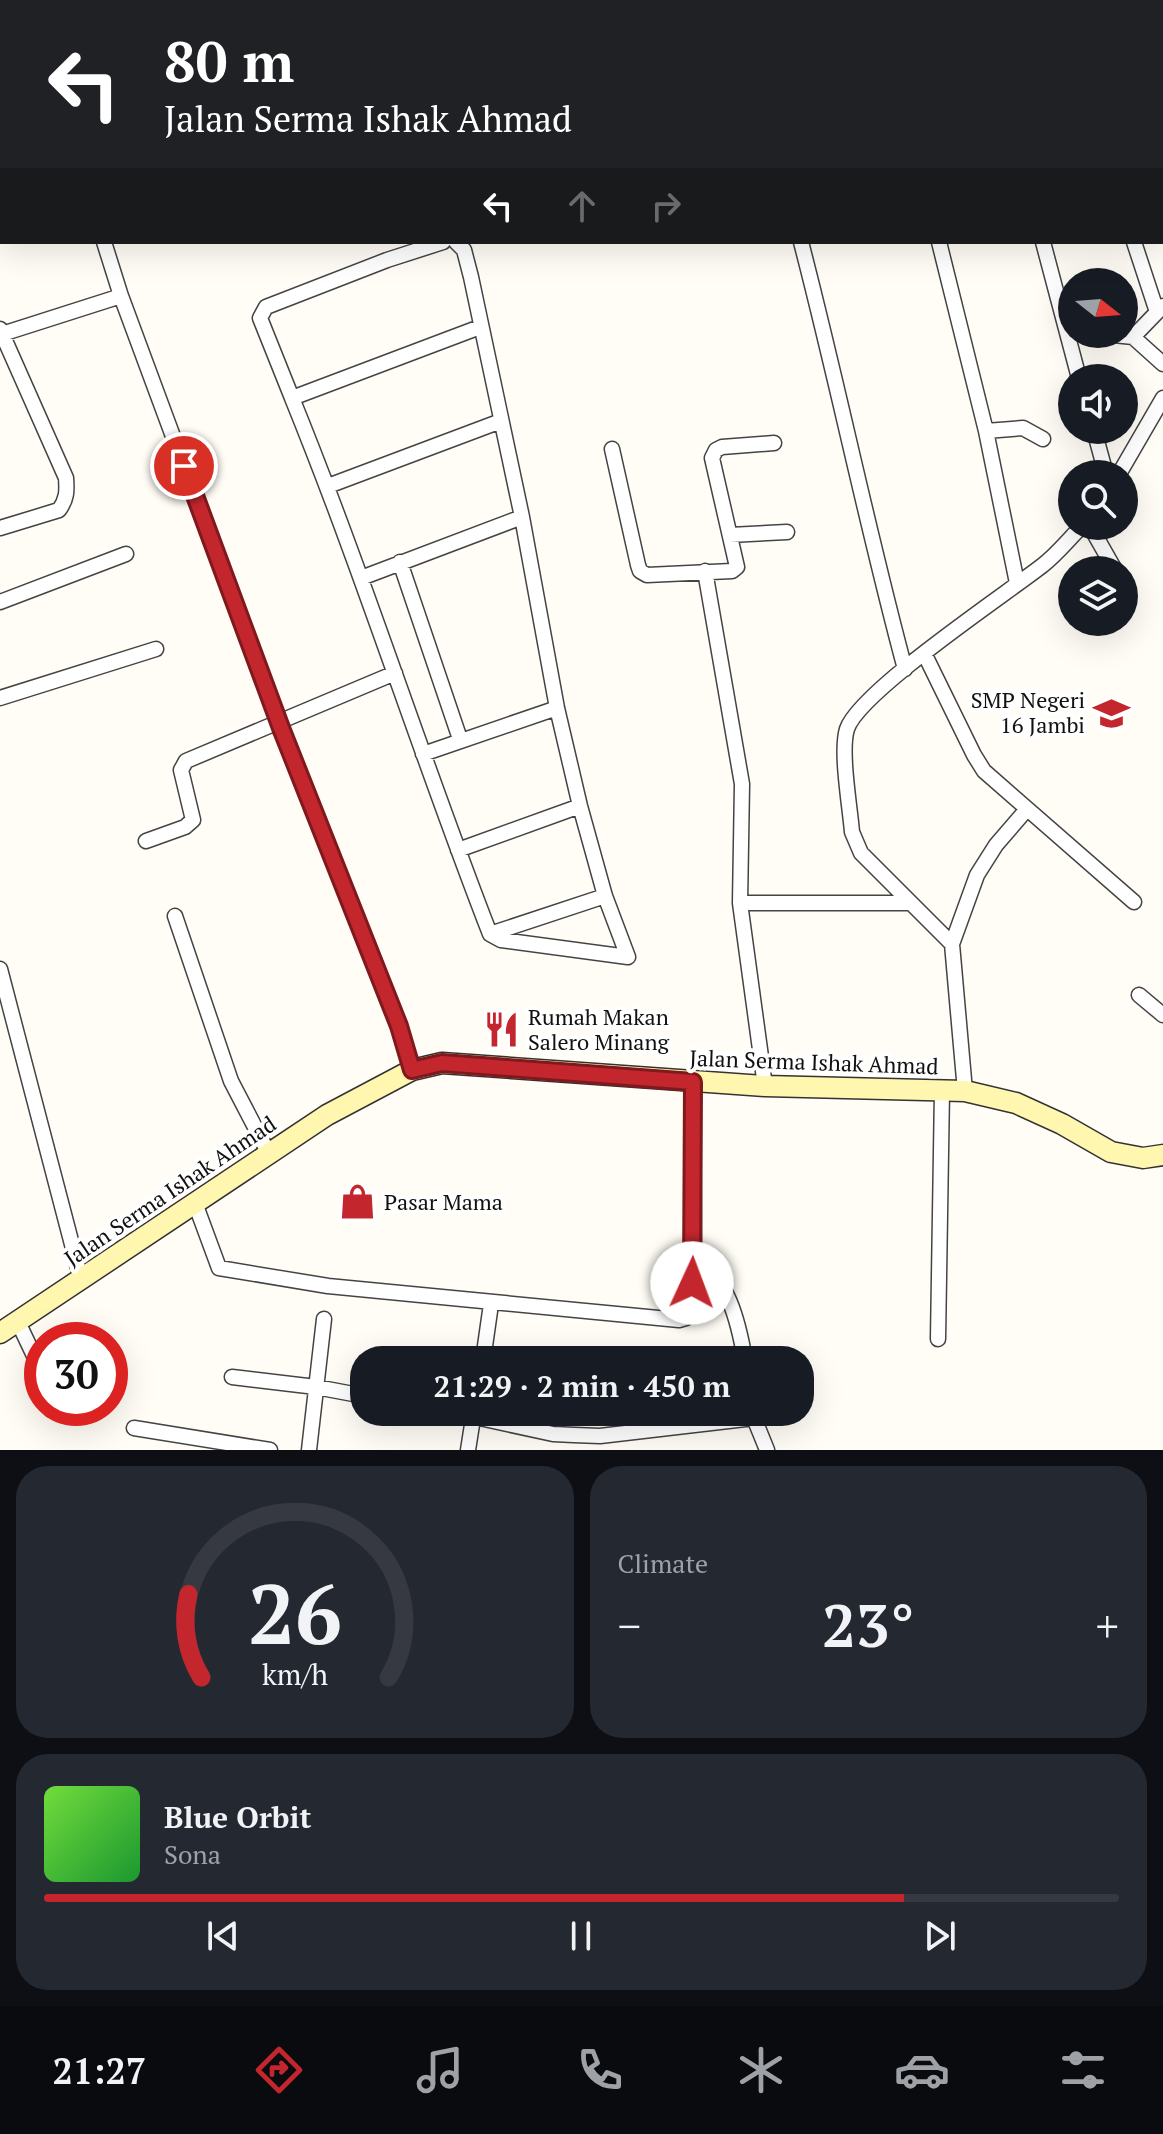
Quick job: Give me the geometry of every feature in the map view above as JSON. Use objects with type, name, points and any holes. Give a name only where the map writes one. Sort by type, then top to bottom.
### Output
[{"type":"street","points":[[105,244],[278,721],[399,1026],[412,1070]]},
{"type":"street","points":[[437,244],[266,307],[260,318],[328,486],[490,934],[501,940],[628,957],[605,896],[580,806],[557,708],[522,517],[464,250],[458,244]]},
{"type":"street","points":[[802,244],[832,358],[878,568],[905,669]]},
{"type":"street","points":[[939,244],[986,431],[1017,583]]},
{"type":"street","points":[[1044,244],[1058,291]]},
{"type":"street","points":[[1135,244],[1160,309],[1138,332]]},
{"type":"street","points":[[0,528],[59,510],[67,492],[66,478],[7,368],[1,331],[121,296]]},
{"type":"street","points":[[292,398],[480,327]]},
{"type":"street","points":[[1138,342],[1163,364]]},
{"type":"street","points":[[1127,460],[1163,398]]},
{"type":"street","points":[[328,486],[501,421]]},
{"type":"street","points":[[986,431],[1023,428],[1043,439]]},
{"type":"street","points":[[612,449],[640,571],[647,575],[732,571],[737,567],[712,458],[722,447],[774,443]]},
{"type":"street","points":[[361,578],[522,517]]},
{"type":"street","points":[[730,535],[787,532]]},
{"type":"street","points":[[952,944],[861,853],[856,843],[852,832],[846,730],[856,711],[905,669],[1045,564],[1068,540]]},
{"type":"street","points":[[0,602],[126,554]]},
{"type":"street","points":[[400,562],[460,739]]},
{"type":"street","points":[[705,571],[742,784],[740,903],[765,1086]]},
{"type":"street","points":[[0,698],[156,649]]},
{"type":"street","points":[[925,655],[979,764],[1134,902]]},
{"type":"street","points":[[146,841],[185,827],[193,820],[181,770],[186,761],[395,673]]},
{"type":"street","points":[[423,754],[557,708]]},
{"type":"street","points":[[458,850],[580,806]]},
{"type":"street","points":[[965,1091],[952,944],[977,875],[996,845],[1027,809]]},
{"type":"street","points":[[490,934],[605,896]]},
{"type":"street","points":[[740,903],[911,903]]},
{"type":"street","points":[[175,916],[231,1081],[269,1154]]},
{"type":"street","points":[[0,972],[81,1279]]},
{"type":"street","points":[[1139,995],[1163,1015]]},
{"type":"street","name":"Jalan Serma Ishak Ahmad","points":[[0,1333],[327,1115],[412,1070],[442,1063],[765,1086],[965,1091],[1016,1103],[1062,1124],[1111,1152],[1143,1158],[1163,1155]]},
{"type":"street","points":[[195,1203],[219,1268],[328,1286],[679,1320],[691,1312],[694,1254],[693,1082]]},
{"type":"street","points":[[938,1339],[942,1090]]},
{"type":"street","points":[[694,1254],[714,1273],[738,1318],[743,1346]]},
{"type":"street","points":[[485,1346],[490,1311]]},
{"type":"street","points":[[309,1450],[324,1319]]},
{"type":"street","points":[[18,1322],[24,1335]]},
{"type":"street","points":[[232,1377],[350,1393]]},
{"type":"street","points":[[468,1450],[472,1426]]},
{"type":"street","points":[[521,1426],[553,1434],[600,1436],[673,1426]]},
{"type":"street","points":[[758,1426],[767,1450]]},
{"type":"street","points":[[134,1428],[270,1450]]},
{"type":"place","name":"SMP Negeri 16 Jambi","points":[[1111,713]]},
{"type":"place","name":"Rumah Makan Salero Minang","points":[[502,1030]]},
{"type":"place","name":"Pasar Mama","points":[[358,1202]]},
{"type":"route","points":[[184,466],[281,728],[399,1026],[412,1070],[442,1063],[693,1082],[692,1283]]}]
